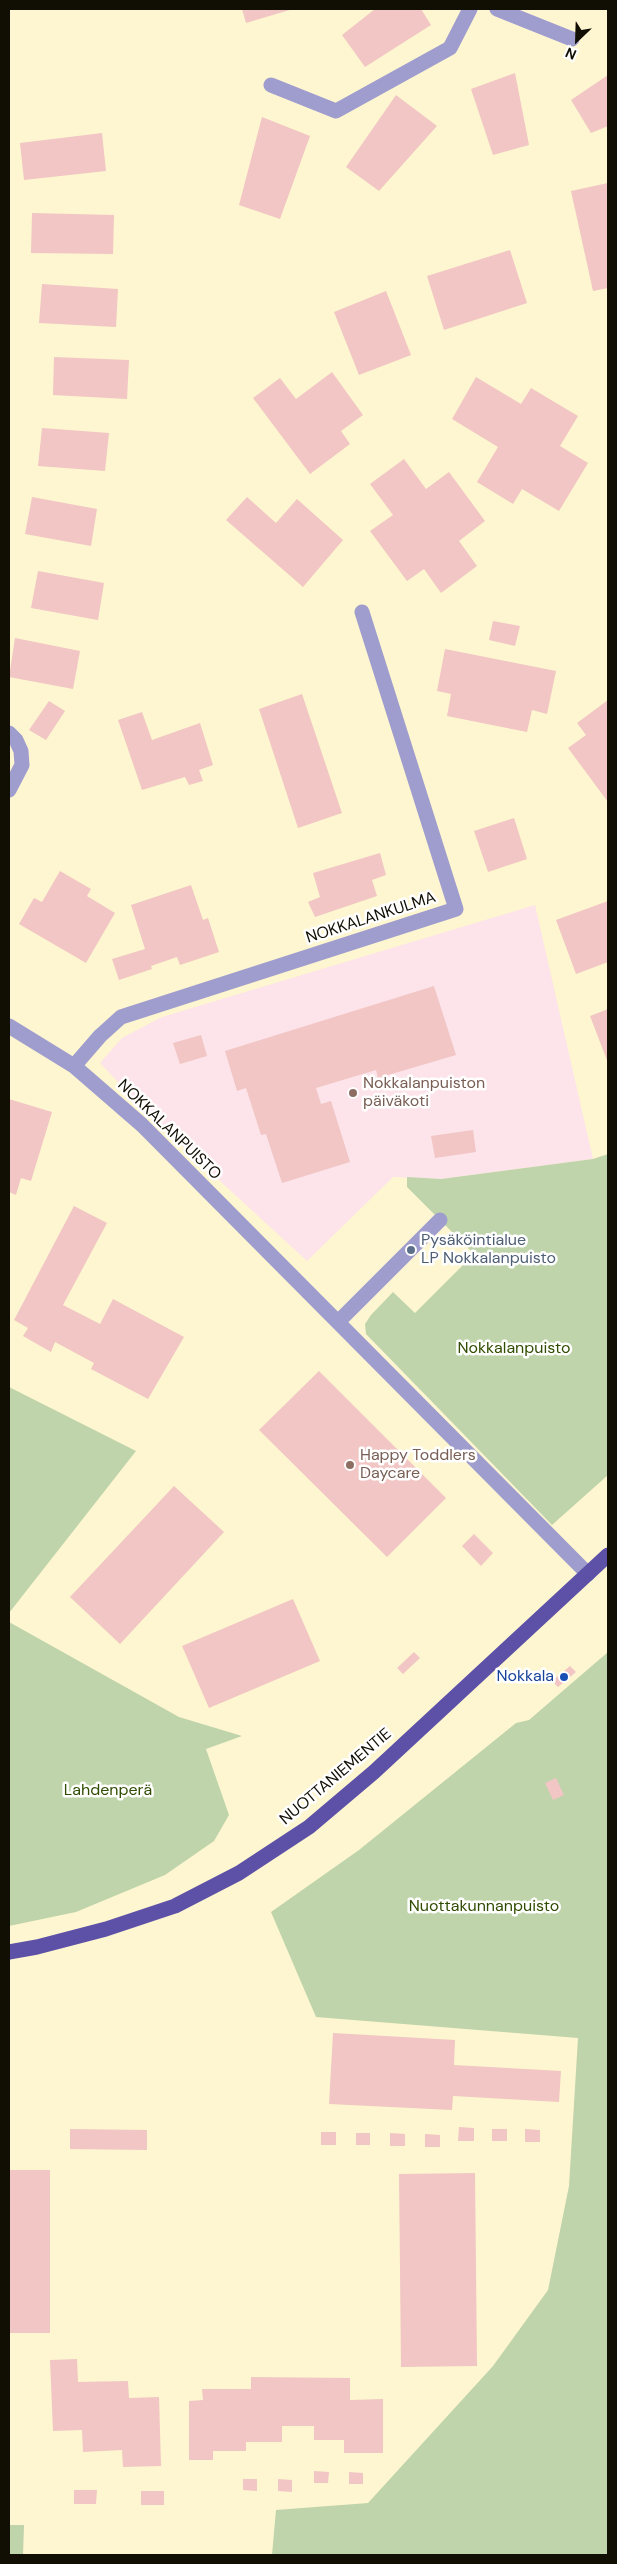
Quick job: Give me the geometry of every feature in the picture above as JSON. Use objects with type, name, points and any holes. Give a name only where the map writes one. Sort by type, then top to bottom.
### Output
[{"type":"main road","name":"NUOTTANIEMENTIE","points":[[9,1952],[37,1947],[174,1906],[239,1873],[309,1827],[374,1772],[608,1555]]},
{"type":"street","points":[[270,85],[336,111],[450,48],[470,9]]},
{"type":"street","points":[[497,9],[572,39]]},
{"type":"street","name":"NOKKALANKULMA","points":[[74,1066],[100,1036],[121,1017],[456,909],[362,612]]},
{"type":"street","points":[[9,733],[16,740],[21,751],[22,765],[9,790]]},
{"type":"street","name":"NOKKALANPUISTO","points":[[9,1026],[74,1066],[142,1125],[339,1321],[588,1574]]},
{"type":"street","points":[[339,1321],[440,1220]]},
{"type":"shaded area","name":"Nokkalanpuiston päiväkoti","points":[[535,905],[593,1159],[441,1179],[393,1177],[307,1261],[157,1123],[100,1063],[122,1038],[162,1017]]},
{"type":"green space","name":"Nokkalanpuisto","points":[[608,1154],[608,1475],[552,1525],[366,1334],[365,1324],[393,1292],[415,1313],[474,1254],[407,1187],[407,1177],[441,1179],[593,1159]]},
{"type":"green space","points":[[9,1387],[136,1451],[9,1613]]},
{"type":"green space","name":"Lahdenperä","points":[[9,1622],[179,1717],[242,1736],[206,1749],[229,1815],[214,1841],[165,1875],[76,1912],[9,1926]]},
{"type":"green space","name":"Nuottakunnanpuisto","points":[[608,1652],[608,2555],[272,2555],[276,2510],[368,2503],[493,2366],[548,2290],[569,2186],[578,2038],[316,2017],[271,1912],[359,1850],[516,1723],[529,1720]]},
{"type":"green space","points":[[9,2525],[24,2525],[23,2555],[9,2555]]},
{"type":"building","points":[[242,9],[293,9],[246,23]]},
{"type":"building","points":[[375,9],[421,9],[431,25],[365,67],[342,35]]},
{"type":"building","points":[[515,73],[529,145],[493,155],[471,89]]},
{"type":"building","points":[[608,75],[608,126],[591,133],[571,100]]},
{"type":"building","points":[[396,95],[437,126],[379,191],[346,167]]},
{"type":"building","points":[[262,117],[310,136],[280,219],[239,205]]},
{"type":"building","points":[[102,133],[106,171],[24,180],[20,143]]},
{"type":"building","points":[[608,183],[608,288],[593,291],[571,191]]},
{"type":"building","points":[[32,213],[114,215],[113,254],[31,253]]},
{"type":"building","points":[[510,250],[527,303],[444,330],[427,276]]},
{"type":"building","points":[[42,284],[118,289],[116,327],[39,323]]},
{"type":"building","points":[[386,291],[411,355],[359,375],[334,312]]},
{"type":"building","points":[[54,357],[129,360],[127,399],[53,395]]},
{"type":"building","points":[[332,372],[363,415],[341,431],[350,444],[310,474],[253,398],[280,378],[296,399]]},
{"type":"building","points":[[476,377],[521,404],[531,388],[578,416],[560,446],[588,463],[559,511],[522,489],[513,504],[477,482],[498,447],[452,419]]},
{"type":"building","points":[[42,428],[109,433],[105,471],[38,466]]},
{"type":"building","points":[[404,459],[426,489],[449,472],[485,521],[459,541],[477,566],[441,593],[424,569],[407,581],[370,531],[393,515],[370,484]]},
{"type":"building","points":[[32,497],[97,509],[91,546],[25,534]]},
{"type":"building","points":[[247,497],[276,523],[297,499],[343,540],[303,587],[226,520]]},
{"type":"building","points":[[38,571],[104,583],[98,620],[31,608]]},
{"type":"building","points":[[493,621],[520,626],[515,646],[489,640]]},
{"type":"building","points":[[15,638],[80,651],[73,689],[9,677]]},
{"type":"building","points":[[445,649],[556,671],[547,714],[532,710],[527,732],[447,716],[451,694],[437,691]]},
{"type":"building","points":[[302,694],[342,813],[298,828],[259,709]]},
{"type":"building","points":[[608,700],[608,802],[568,748],[586,735],[577,723]]},
{"type":"building","points":[[49,701],[65,711],[46,740],[29,730]]},
{"type":"building","points":[[142,712],[152,740],[200,723],[213,765],[199,770],[203,781],[189,785],[185,777],[142,790],[118,720]]},
{"type":"building","points":[[514,818],[527,859],[488,872],[474,831]]},
{"type":"building","points":[[380,853],[386,875],[372,880],[377,896],[315,917],[308,902],[320,897],[313,873]]},
{"type":"building","points":[[60,871],[91,889],[87,896],[115,913],[86,963],[19,924],[34,898],[42,902]]},
{"type":"building","points":[[191,885],[203,920],[208,918],[219,952],[180,965],[177,957],[151,966],[152,969],[119,980],[112,959],[145,949],[131,905]]},
{"type":"building","points":[[608,901],[608,962],[576,974],[556,920]]},
{"type":"building","points":[[434,986],[456,1055],[378,1078],[376,1070],[316,1088],[321,1104],[331,1101],[350,1162],[282,1183],[266,1134],[261,1135],[246,1088],[237,1091],[225,1051]]},
{"type":"building","points":[[608,1009],[608,1063],[590,1016]]},
{"type":"building","points":[[201,1035],[207,1056],[180,1064],[173,1043]]},
{"type":"building","points":[[9,1099],[52,1112],[31,1181],[21,1178],[16,1195],[9,1192]]},
{"type":"building","points":[[473,1130],[476,1152],[435,1158],[431,1136]]},
{"type":"building","points":[[74,1206],[107,1223],[63,1305],[100,1324],[113,1299],[184,1337],[148,1399],[91,1369],[94,1363],[55,1342],[51,1352],[23,1336],[28,1328],[14,1320]]},
{"type":"building","points":[[319,1371],[446,1498],[387,1557],[259,1430]]},
{"type":"building","points":[[174,1486],[224,1532],[120,1644],[70,1597]]},
{"type":"building","points":[[474,1534],[493,1553],[481,1566],[462,1546]]},
{"type":"building","points":[[293,1599],[320,1661],[209,1708],[182,1646]]},
{"type":"building","points":[[414,1652],[420,1658],[403,1674],[397,1668]]},
{"type":"building","points":[[570,1666],[576,1672],[558,1687],[552,1681]]},
{"type":"building","points":[[556,1778],[564,1795],[553,1800],[545,1783]]},
{"type":"building","points":[[333,2033],[455,2040],[454,2065],[561,2071],[559,2102],[453,2096],[452,2110],[329,2104]]},
{"type":"building","points":[[459,2127],[474,2128],[474,2141],[458,2141]]},
{"type":"building","points":[[70,2129],[147,2130],[147,2150],[70,2149]]},
{"type":"building","points":[[492,2129],[507,2129],[507,2141],[492,2141]]},
{"type":"building","points":[[525,2129],[540,2130],[540,2142],[525,2142]]},
{"type":"building","points":[[321,2132],[336,2132],[336,2145],[321,2145]]},
{"type":"building","points":[[356,2133],[370,2133],[370,2145],[356,2145]]},
{"type":"building","points":[[390,2133],[405,2134],[405,2146],[390,2146]]},
{"type":"building","points":[[425,2134],[440,2135],[440,2147],[425,2147]]},
{"type":"building","points":[[9,2170],[50,2170],[50,2333],[9,2333]]},
{"type":"building","points":[[475,2173],[477,2366],[401,2367],[399,2174]]},
{"type":"building","points":[[77,2359],[78,2382],[128,2381],[129,2398],[159,2397],[161,2466],[123,2467],[122,2450],[83,2452],[82,2430],[53,2431],[50,2360]]},
{"type":"building","points":[[251,2377],[350,2378],[350,2400],[383,2399],[383,2453],[344,2453],[344,2440],[314,2440],[314,2426],[282,2426],[282,2442],[246,2442],[246,2451],[213,2451],[213,2460],[189,2460],[189,2401],[203,2400],[202,2389],[251,2389]]},
{"type":"building","points":[[314,2471],[329,2472],[328,2483],[314,2483]]},
{"type":"building","points":[[349,2472],[363,2473],[363,2484],[349,2484]]},
{"type":"building","points":[[243,2479],[257,2479],[257,2491],[243,2490]]},
{"type":"building","points":[[278,2479],[292,2480],[292,2492],[278,2491]]},
{"type":"building","points":[[74,2490],[97,2490],[96,2504],[74,2504]]},
{"type":"building","points":[[141,2491],[164,2491],[164,2505],[141,2505]]},
{"type":"place","name":"Nokkalanpuiston päiväkoti","points":[[353,1093]]},
{"type":"place","name":"Pysäköintialue LP Nokkalanpuisto","points":[[411,1250]]},
{"type":"place","name":"Happy Toddlers Daycare","points":[[350,1465]]},
{"type":"place","name":"Nokkala","points":[[564,1677]]}]
